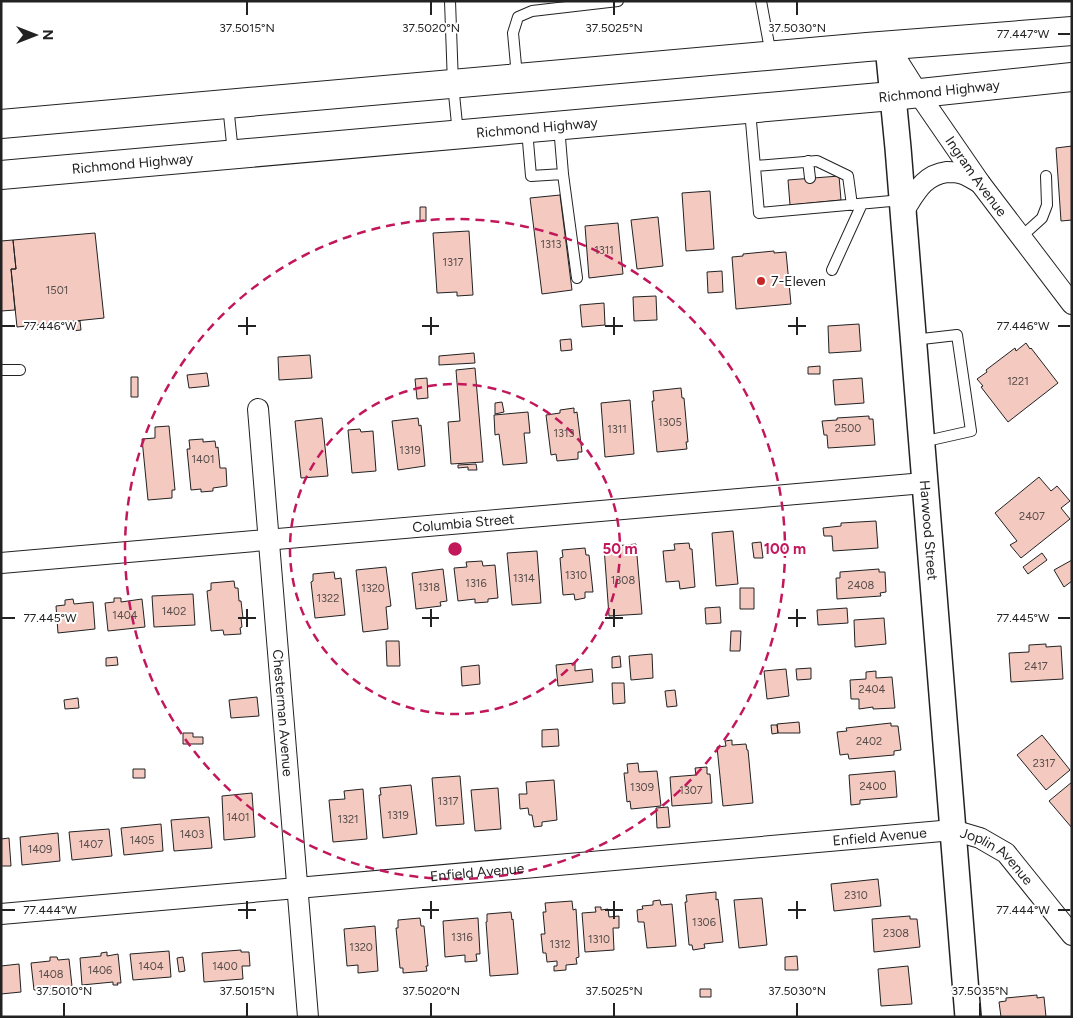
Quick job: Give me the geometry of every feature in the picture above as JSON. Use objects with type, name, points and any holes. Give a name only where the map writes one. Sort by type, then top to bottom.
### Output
[{"type":"main road","points":[[1,124],[1072,30]]},
{"type":"main road","name":"Richmond Highway","points":[[1,176],[905,95],[1072,77]]},
{"type":"street","name":"Harwood Street","points":[[888,46],[905,95],[902,206],[968,1017]]},
{"type":"street","name":"Ingram Avenue","points":[[905,95],[980,183],[1072,304]]},
{"type":"street","points":[[902,206],[930,177],[936,174],[957,172],[980,183]]},
{"type":"street","name":"Chesterman Avenue","points":[[258,409],[308,1017]]},
{"type":"street","name":"Columbia Street","points":[[1,562],[126,553],[924,482]]},
{"type":"street","name":"Enfield Avenue","points":[[1,914],[953,830]]},
{"type":"street","name":"Joplin Avenue","points":[[953,830],[980,838],[1006,853],[1072,935]]},
{"type":"lane","points":[[450,1],[453,84],[458,135]]},
{"type":"lane","points":[[517,79],[513,33],[518,17],[532,11],[618,1]]},
{"type":"lane","points":[[761,1],[771,56]]},
{"type":"lane","points":[[228,104],[233,155]]},
{"type":"lane","points":[[750,108],[759,213],[812,205],[902,206]]},
{"type":"lane","points":[[559,126],[563,174],[577,278]]},
{"type":"lane","points":[[527,129],[531,176],[563,174]]},
{"type":"lane","points":[[808,161],[810,178]]},
{"type":"lane","points":[[756,166],[816,161],[848,176],[857,204],[832,270]]},
{"type":"lane","points":[[1021,237],[1042,218],[1045,211],[1047,204],[1046,176]]},
{"type":"lane","points":[[913,340],[957,335],[970,431],[921,442]]},
{"type":"lane","points":[[1,370],[20,370]]},
{"type":"building","points":[[1072,146],[1072,220],[1061,221],[1056,148]]},
{"type":"building","points":[[839,176],[841,200],[790,205],[788,180]]},
{"type":"building","points":[[710,191],[714,249],[686,251],[682,193]]},
{"type":"building","points":[[560,195],[572,290],[542,294],[530,198]]},
{"type":"building","points":[[420,207],[426,207],[426,221],[420,221]]},
{"type":"building","points":[[658,217],[663,266],[637,269],[631,220]]},
{"type":"building","points":[[618,223],[623,274],[589,278],[585,226]]},
{"type":"building","points":[[469,231],[473,295],[457,296],[457,292],[437,293],[433,233]]},
{"type":"building","points":[[95,233],[104,318],[17,327],[11,269],[16,269],[13,240]]},
{"type":"building","points":[[13,240],[16,269],[11,269],[15,310],[1,311],[1,241]]},
{"type":"building","name":"7-Eleven","points":[[774,251],[774,253],[786,252],[791,304],[736,309],[732,257]]},
{"type":"building","points":[[722,271],[723,292],[708,293],[707,272]]},
{"type":"building","points":[[656,296],[657,320],[634,321],[633,297]]},
{"type":"building","points":[[604,303],[605,325],[582,327],[580,305]]},
{"type":"building","points":[[80,321],[81,330],[72,331],[71,322]]},
{"type":"building","points":[[859,324],[861,351],[829,353],[828,326]]},
{"type":"building","points":[[571,339],[572,350],[561,351],[560,340]]},
{"type":"building","points":[[1026,343],[1058,383],[1008,422],[977,379],[1015,348],[1016,351]]},
{"type":"building","points":[[474,353],[475,363],[439,365],[439,356]]},
{"type":"building","points":[[310,355],[312,378],[279,380],[278,357]]},
{"type":"building","points":[[820,366],[820,374],[808,374],[808,367]]},
{"type":"building","points":[[475,368],[483,462],[451,464],[448,422],[460,421],[456,370]]},
{"type":"building","points":[[207,373],[209,386],[189,388],[187,375]]},
{"type":"building","points":[[131,377],[138,377],[138,397],[131,397]]},
{"type":"building","points":[[427,378],[428,398],[417,399],[415,379]]},
{"type":"building","points":[[862,378],[864,403],[835,405],[833,380]]},
{"type":"building","points":[[681,388],[682,398],[684,398],[687,449],[657,452],[652,401],[654,401],[653,391]]},
{"type":"building","points":[[630,400],[634,454],[605,457],[601,403]]},
{"type":"building","points":[[502,402],[504,412],[495,414],[495,403]]},
{"type":"building","points":[[574,408],[574,413],[577,412],[582,452],[578,452],[578,459],[557,461],[556,454],[551,455],[546,415]]},
{"type":"building","points":[[528,412],[530,433],[524,433],[527,463],[503,465],[499,434],[495,435],[494,415]]},
{"type":"building","points":[[869,416],[869,419],[873,419],[875,445],[828,448],[827,435],[824,435],[822,421]]},
{"type":"building","points":[[322,418],[328,476],[301,478],[295,421]]},
{"type":"building","points":[[418,418],[419,426],[421,425],[425,466],[398,470],[392,421]]},
{"type":"building","points":[[169,426],[175,490],[172,490],[172,498],[148,500],[142,439],[155,438],[155,427]]},
{"type":"building","points":[[360,429],[361,432],[373,431],[376,471],[352,473],[348,430]]},
{"type":"building","points":[[203,439],[203,442],[215,441],[216,448],[218,447],[220,468],[226,468],[227,486],[213,488],[213,491],[201,492],[201,489],[191,490],[187,449],[190,449],[189,440]]},
{"type":"building","points":[[476,464],[477,470],[468,470],[468,467],[458,468],[458,465]]},
{"type":"building","points":[[1039,477],[1051,491],[1057,486],[1070,501],[1061,508],[1070,519],[1021,558],[1010,545],[1017,541],[995,513]]},
{"type":"building","points":[[876,521],[878,548],[833,551],[832,536],[824,536],[823,528],[841,526],[841,523]]},
{"type":"building","points":[[733,531],[738,584],[716,586],[712,533]]},
{"type":"building","points":[[761,542],[763,558],[754,558],[752,543]]},
{"type":"building","points":[[689,543],[690,549],[692,549],[695,587],[680,589],[679,581],[666,582],[663,551],[675,550],[674,544]]},
{"type":"building","points":[[636,544],[642,614],[609,616],[604,547]]},
{"type":"building","points":[[585,548],[586,555],[589,555],[593,592],[585,592],[585,598],[575,600],[574,594],[563,595],[560,558],[563,557],[562,550]]},
{"type":"building","points":[[537,551],[541,603],[512,605],[507,553]]},
{"type":"building","points":[[1042,553],[1047,560],[1028,574],[1023,567]]},
{"type":"building","points":[[1072,560],[1072,581],[1064,587],[1054,570]]},
{"type":"building","points":[[482,561],[483,566],[495,565],[498,598],[488,599],[488,602],[475,603],[475,599],[458,601],[454,568],[467,567],[466,562]]},
{"type":"building","points":[[386,567],[391,606],[386,607],[388,629],[363,632],[356,570]]},
{"type":"building","points":[[443,569],[447,601],[440,602],[441,606],[416,609],[412,573]]},
{"type":"building","points":[[879,569],[879,572],[885,572],[886,592],[880,593],[881,596],[837,599],[836,578],[840,578],[840,572]]},
{"type":"building","points":[[334,572],[335,579],[341,578],[345,615],[315,618],[311,582],[313,581],[313,574]]},
{"type":"building","points":[[234,581],[235,588],[238,588],[239,601],[241,601],[243,618],[241,618],[241,634],[224,635],[223,630],[211,631],[207,591],[211,590],[211,583]]},
{"type":"building","points":[[740,588],[754,588],[754,609],[740,609]]},
{"type":"building","points":[[193,594],[195,625],[154,627],[152,596]]},
{"type":"building","points":[[114,598],[121,598],[121,602],[142,599],[145,627],[108,631],[105,603],[114,602]]},
{"type":"building","points":[[73,599],[74,604],[93,602],[95,629],[58,633],[56,606],[65,605],[65,600]]},
{"type":"building","points":[[720,607],[721,623],[706,624],[705,608]]},
{"type":"building","points":[[847,608],[848,623],[818,625],[817,610]]},
{"type":"building","points":[[884,618],[886,644],[855,647],[854,620]]},
{"type":"building","points":[[731,631],[741,631],[740,651],[730,651]]},
{"type":"building","points":[[386,641],[399,641],[400,666],[387,666]]},
{"type":"building","points":[[1046,644],[1046,647],[1061,646],[1063,679],[1011,682],[1009,653],[1029,652],[1029,645]]},
{"type":"building","points":[[652,654],[653,678],[631,680],[629,656]]},
{"type":"building","points":[[620,656],[621,667],[612,668],[612,657]]},
{"type":"building","points":[[117,657],[118,665],[106,666],[106,658]]},
{"type":"building","points":[[575,663],[575,671],[592,669],[593,682],[558,686],[556,665]]},
{"type":"building","points":[[479,665],[480,684],[462,686],[461,667]]},
{"type":"building","points":[[811,668],[811,679],[797,680],[796,669]]},
{"type":"building","points":[[786,669],[789,696],[767,699],[764,671]]},
{"type":"building","points":[[876,671],[876,678],[892,677],[895,708],[873,709],[873,707],[859,709],[859,699],[851,699],[850,680],[866,679],[866,672]]},
{"type":"building","points":[[612,683],[624,683],[625,703],[613,704]]},
{"type":"building","points":[[675,690],[677,706],[667,707],[665,691]]},
{"type":"building","points":[[257,697],[259,716],[231,718],[229,700]]},
{"type":"building","points":[[78,698],[79,708],[65,709],[64,700]]},
{"type":"building","points":[[799,722],[800,733],[778,733],[777,724]]},
{"type":"building","points":[[891,723],[891,726],[898,726],[901,750],[894,751],[894,755],[849,759],[848,754],[840,755],[837,732],[847,731],[846,728]]},
{"type":"building","points":[[771,725],[777,725],[778,733],[772,734]]},
{"type":"building","points":[[558,729],[559,746],[542,747],[542,730]]},
{"type":"building","points":[[183,733],[193,733],[193,737],[203,737],[203,744],[183,744]]},
{"type":"building","points":[[1042,735],[1070,770],[1046,790],[1017,755]]},
{"type":"building","points":[[732,740],[732,745],[746,744],[748,750],[753,803],[723,806],[717,747],[726,746],[725,741]]},
{"type":"building","points":[[638,763],[639,772],[657,771],[661,806],[631,809],[630,801],[627,802],[624,773],[628,773],[627,764]]},
{"type":"building","points":[[707,767],[707,774],[710,774],[712,803],[672,806],[670,777],[696,775],[695,768]]},
{"type":"building","points":[[133,769],[145,769],[145,778],[133,778]]},
{"type":"building","points":[[895,771],[897,797],[860,800],[860,804],[851,805],[849,775]]},
{"type":"building","points":[[460,776],[464,824],[436,826],[432,778]]},
{"type":"building","points":[[554,780],[557,820],[542,822],[542,826],[534,827],[532,815],[529,815],[528,808],[520,809],[519,794],[527,794],[526,782]]},
{"type":"building","points":[[1072,782],[1072,828],[1049,801]]},
{"type":"building","points":[[411,785],[417,834],[383,838],[380,788]]},
{"type":"building","points":[[498,788],[501,829],[475,831],[471,790]]},
{"type":"building","points":[[363,789],[367,839],[333,842],[329,800],[345,799],[344,791]]},
{"type":"building","points":[[252,793],[255,837],[224,840],[222,796]]},
{"type":"building","points":[[668,807],[670,827],[657,828],[656,808]]},
{"type":"building","points":[[209,817],[212,848],[174,851],[171,820]]},
{"type":"building","points":[[161,824],[163,851],[124,855],[121,828]]},
{"type":"building","points":[[109,829],[112,856],[72,860],[69,832]]},
{"type":"building","points":[[58,833],[60,861],[22,865],[20,837]]},
{"type":"building","points":[[9,838],[11,866],[1,866],[1,839]]},
{"type":"building","points":[[878,879],[881,906],[834,911],[831,884]]},
{"type":"building","points":[[716,892],[723,942],[704,944],[705,948],[693,950],[692,945],[689,945],[686,895]]},
{"type":"building","points":[[762,898],[767,945],[739,948],[734,900]]},
{"type":"building","points":[[660,900],[661,905],[672,904],[676,946],[647,948],[644,922],[638,922],[637,910],[643,909],[642,906],[653,905],[653,901]]},
{"type":"building","points":[[572,901],[573,910],[576,909],[579,957],[576,958],[577,964],[566,965],[566,970],[554,971],[557,961],[547,962],[546,953],[543,953],[541,934],[545,934],[543,912],[546,912],[545,903]]},
{"type":"building","points":[[595,907],[601,907],[601,910],[608,909],[609,917],[619,916],[619,928],[613,928],[614,950],[585,952],[582,913],[596,912]]},
{"type":"building","points":[[511,912],[518,974],[490,976],[487,914]]},
{"type":"building","points":[[910,916],[910,919],[917,919],[920,947],[874,952],[872,919]]},
{"type":"building","points":[[420,918],[421,926],[424,926],[427,971],[403,973],[403,968],[400,968],[396,928],[398,928],[398,920]]},
{"type":"building","points":[[478,918],[480,954],[476,954],[477,961],[465,962],[465,955],[445,957],[443,921]]},
{"type":"building","points":[[375,926],[378,971],[358,973],[358,965],[347,966],[344,929]]},
{"type":"building","points":[[241,950],[241,952],[249,952],[250,966],[242,966],[243,979],[204,982],[202,953]]},
{"type":"building","points":[[169,951],[171,977],[133,980],[130,954]]},
{"type":"building","points":[[107,952],[107,956],[118,954],[121,983],[117,983],[118,985],[113,985],[113,982],[82,985],[80,958],[101,956],[101,953]]},
{"type":"building","points":[[797,956],[798,970],[785,970],[785,957]]},
{"type":"building","points":[[50,957],[57,957],[58,960],[69,959],[72,986],[68,986],[68,989],[63,989],[62,987],[34,990],[31,963],[50,961]]},
{"type":"building","points":[[183,957],[185,971],[179,972],[177,958]]},
{"type":"building","points":[[19,964],[21,992],[1,994],[1,966]]},
{"type":"building","points":[[908,966],[912,1004],[881,1006],[878,969]]},
{"type":"building","points":[[700,989],[711,989],[711,997],[700,997]]},
{"type":"building","points":[[1037,995],[1037,998],[1044,997],[1046,1017],[1001,1017],[999,1002],[1006,1001],[1006,998]]},
{"type":"place","name":"7-Eleven","points":[[761,281]]}]
